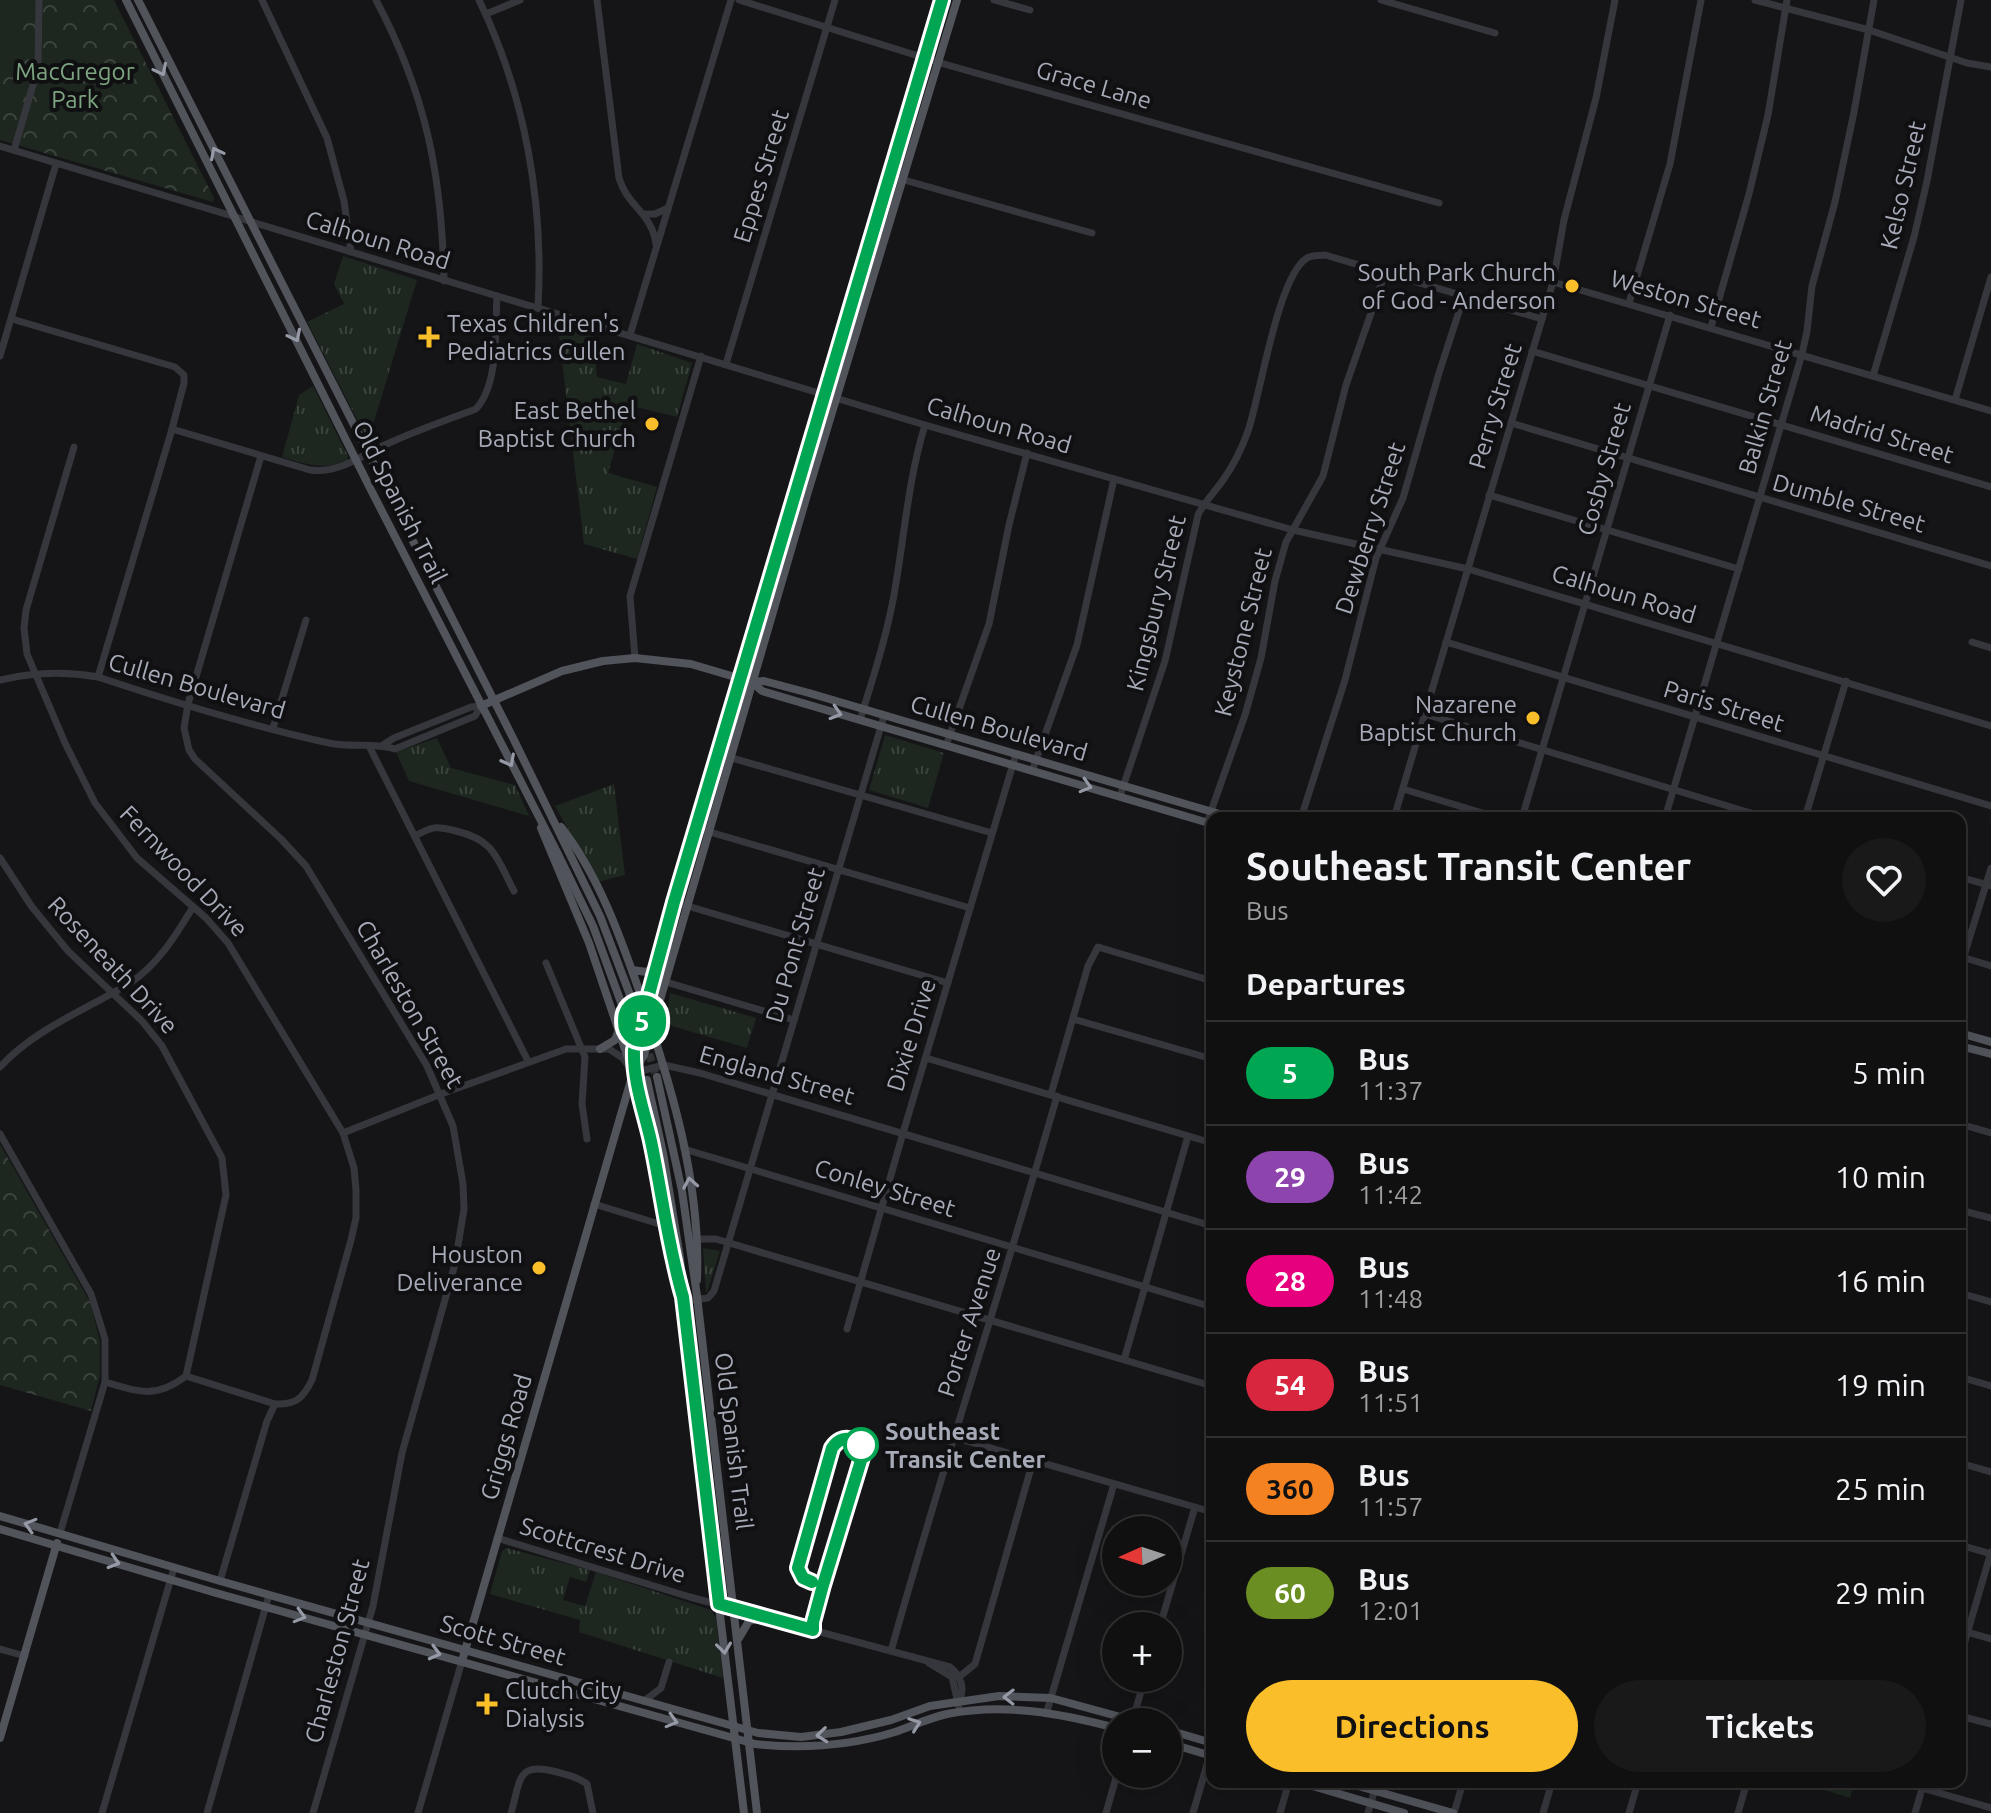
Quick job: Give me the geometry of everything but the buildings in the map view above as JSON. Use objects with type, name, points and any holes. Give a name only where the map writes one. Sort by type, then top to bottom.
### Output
[{"type":"main road","name":"Old Spanish Trail","points":[[126,0],[593,926],[630,1027]]},
{"type":"main road","name":"Old Spanish Trail","points":[[138,0],[546,804],[600,916],[640,1009]]},
{"type":"main road","name":"Griggs Road","points":[[462,1661],[633,1073],[640,1009],[654,980],[674,902],[942,0]]},
{"type":"main road","name":"Griggs Road","points":[[633,1073],[644,1055],[807,495],[957,0]]},
{"type":"main road","points":[[856,285],[871,289]]},
{"type":"main road","points":[[279,306],[291,300]]},
{"type":"main road","points":[[316,379],[329,373]]},
{"type":"main road","points":[[795,492],[807,495]]},
{"type":"main road","points":[[400,546],[414,541]]},
{"type":"main road","points":[[770,579],[781,583]]},
{"type":"main road","points":[[440,626],[453,620]]},
{"type":"main road","name":"Cullen Boulevard","points":[[481,706],[562,671],[603,661],[635,658],[691,664],[863,709],[1213,812]]},
{"type":"main road","name":"Cullen Boulevard","points":[[752,682],[762,691],[1206,822]]},
{"type":"main road","points":[[546,804],[536,812],[543,839],[589,943],[620,1029],[650,1139],[683,1299]]},
{"type":"main road","points":[[551,815],[594,880],[632,970],[640,1009],[652,1028],[664,1065],[694,1202],[697,1298]]},
{"type":"main road","points":[[632,970],[647,972],[659,962]]},
{"type":"main road","points":[[600,1049],[615,1040],[620,1029]]},
{"type":"main road","points":[[1966,1035],[1991,1042]]},
{"type":"main road","points":[[1966,1048],[1991,1054]]},
{"type":"main road","name":"Old Spanish Trail","points":[[744,1813],[672,1202],[652,1079],[682,1191],[757,1813]]},
{"type":"main road","points":[[697,1419],[711,1417]]},
{"type":"main road","points":[[708,1515],[723,1514]]},
{"type":"main road","name":"Scott Street","points":[[0,1516],[747,1731],[801,1737],[864,1728],[930,1706],[999,1696],[1051,1698],[1102,1712]]},
{"type":"main road","name":"Scott Street","points":[[0,1529],[265,1607],[748,1742],[805,1747],[869,1738],[960,1712],[1000,1708],[1047,1711],[1102,1725]]},
{"type":"main road","points":[[0,1738],[60,1533]]},
{"type":"main road","points":[[737,1642],[745,1625],[756,1618],[766,1617]]},
{"type":"main road","points":[[641,1712],[644,1701]]},
{"type":"main road","points":[[864,1728],[869,1738]]},
{"type":"main road","points":[[1182,1737],[1206,1749]]},
{"type":"main road","points":[[1182,1746],[1206,1750]]},
{"type":"main road","points":[[1320,1788],[1404,1813]]},
{"type":"main road","points":[[1382,1788],[1454,1813]]},
{"type":"street","points":[[14,150],[35,81],[39,52],[39,0]]},
{"type":"street","points":[[262,0],[327,138],[344,201],[351,252]]},
{"type":"street","points":[[376,0],[407,65],[432,149],[443,222],[444,281]]},
{"type":"street","points":[[479,0],[509,74],[528,149],[537,216],[538,307]]},
{"type":"street","points":[[486,14],[520,0]]},
{"type":"street","points":[[597,0],[619,178],[627,197],[645,214],[654,232],[656,247]]},
{"type":"street","points":[[630,335],[731,0]]},
{"type":"street","name":"Grace Lane","points":[[739,0],[925,58],[1439,203]]},
{"type":"street","name":"Eppes Street","points":[[726,364],[835,0]]},
{"type":"street","points":[[994,0],[1030,10]]},
{"type":"street","points":[[1381,0],[1495,33]]},
{"type":"street","name":"Perry Street","points":[[1396,812],[1553,282],[1564,220],[1596,98],[1615,0]]},
{"type":"street","points":[[1629,303],[1670,164],[1701,0]]},
{"type":"street","points":[[1755,0],[1786,4],[1950,58],[1991,67]]},
{"type":"street","name":"Balkin Street","points":[[1667,812],[1802,354],[1812,286],[1835,202],[1874,0]]},
{"type":"street","name":"Kelso Street","points":[[1873,376],[1914,237],[1961,0]]},
{"type":"street","points":[[1711,327],[1768,115],[1786,4]]},
{"type":"street","name":"Calhoun Road","points":[[0,146],[925,425],[1293,530],[1468,569],[1991,726]]},
{"type":"street","points":[[0,356],[56,164]]},
{"type":"street","points":[[890,176],[1092,233]]},
{"type":"street","points":[[645,214],[655,214],[668,208]]},
{"type":"street","name":"Kingsbury Street","points":[[1120,796],[1165,661],[1198,515],[1225,477],[1249,430],[1264,364],[1287,290],[1299,265],[1309,256],[1325,255],[1385,273]]},
{"type":"street","points":[[1385,273],[1542,319]]},
{"type":"street","name":"Keystone Street","points":[[1210,811],[1245,715],[1261,658],[1275,581],[1286,542],[1323,476],[1346,385],[1385,273]]},
{"type":"street","points":[[1955,400],[1991,277]]},
{"type":"street","name":"Weston Street","points":[[1553,282],[1991,411]]},
{"type":"street","points":[[172,429],[318,471],[338,468],[476,409],[491,380],[497,296]]},
{"type":"street","name":"Dewberry Street","points":[[1303,812],[1345,680],[1380,551],[1403,498],[1464,296]]},
{"type":"street","name":"Cosby Street","points":[[1524,812],[1670,315]]},
{"type":"street","points":[[12,319],[180,369],[184,383],[98,677]]},
{"type":"street","name":"Madrid Street","points":[[1532,351],[1991,487]]},
{"type":"street","points":[[635,658],[630,596],[701,356]]},
{"type":"street","name":"Dumble Street","points":[[1511,423],[1991,566]]},
{"type":"street","points":[[860,720],[888,622],[896,585],[909,480],[925,425]]},
{"type":"street","name":"Fernwood Drive","points":[[74,447],[26,610],[25,642],[35,673],[81,778],[106,820],[149,870],[216,927],[228,943],[343,1133],[354,1168],[356,1218],[312,1380],[298,1401],[288,1405],[275,1404]]},
{"type":"street","points":[[946,745],[996,596],[1027,453]]},
{"type":"street","name":"Charleston Street","points":[[261,456],[188,704],[184,728],[189,750],[306,866],[427,1066],[453,1126],[460,1155],[464,1209],[460,1241],[402,1453],[383,1561],[368,1622],[313,1813]]},
{"type":"street","points":[[1032,771],[1077,645],[1114,479]]},
{"type":"street","points":[[1489,495],[1739,569]]},
{"type":"street","points":[[273,728],[306,620]]},
{"type":"street","name":"Paris Street","points":[[1446,642],[1991,806]]},
{"type":"street","points":[[1972,642],[1991,648]]},
{"type":"street","name":"Cullen Boulevard","points":[[0,680],[60,672],[98,677],[339,745],[383,745],[395,749],[475,716],[481,706]]},
{"type":"street","points":[[1807,812],[1846,681]]},
{"type":"street","points":[[1425,714],[1747,812]]},
{"type":"street","name":"Du Pont Street","points":[[697,1298],[712,1295],[729,1243],[884,716]]},
{"type":"street","points":[[369,746],[528,1061]]},
{"type":"street","points":[[718,754],[992,833]]},
{"type":"street","name":"Dixie Drive","points":[[847,1329],[1016,754]]},
{"type":"street","points":[[1403,789],[1479,812]]},
{"type":"street","points":[[415,836],[438,826],[476,835],[491,848],[514,891]]},
{"type":"street","points":[[696,828],[970,908]]},
{"type":"street","name":"Roseneath Drive","points":[[0,858],[18,888],[68,951],[142,1021],[170,1058],[222,1158],[226,1195],[186,1376]]},
{"type":"street","points":[[1966,946],[1989,885],[1991,868]]},
{"type":"street","points":[[1966,879],[1989,885]]},
{"type":"street","points":[[674,902],[948,983]]},
{"type":"street","points":[[0,1067],[48,1028],[131,982],[160,956],[193,907]]},
{"type":"street","name":"Porter Avenue","points":[[891,1651],[1035,1173],[1088,966],[1098,947],[1206,979]]},
{"type":"street","points":[[1966,958],[1991,966]]},
{"type":"street","points":[[546,963],[583,1049],[582,1104],[587,1139]]},
{"type":"street","points":[[654,980],[794,1020]]},
{"type":"street","points":[[1073,1019],[1206,1057]]},
{"type":"street","points":[[343,1133],[566,1049],[600,1049],[619,1054],[633,1073]]},
{"type":"street","points":[[926,1058],[1206,1141]]},
{"type":"street","name":"England Street","points":[[633,1073],[664,1065],[772,1094],[1206,1224]]},
{"type":"street","points":[[1966,1126],[1991,1133]]},
{"type":"street","points":[[0,1134],[91,1294],[105,1339],[105,1382],[60,1533]]},
{"type":"street","points":[[1124,1360],[1188,1136]]},
{"type":"street","name":"Conley Street","points":[[684,1149],[1206,1305]]},
{"type":"street","points":[[594,1204],[666,1226]]},
{"type":"street","points":[[1966,1212],[1991,1218]]},
{"type":"street","points":[[696,1239],[716,1239],[1206,1384]]},
{"type":"street","points":[[1966,1295],[1991,1302]]},
{"type":"street","points":[[683,1299],[697,1298]]},
{"type":"street","points":[[105,1382],[138,1391],[162,1391],[186,1376],[275,1404],[267,1421],[220,1581]]},
{"type":"street","points":[[1966,1379],[1991,1386]]},
{"type":"street","points":[[953,1437],[1206,1510]]},
{"type":"street","points":[[959,1677],[975,1664],[1033,1461]]},
{"type":"street","points":[[1966,1465],[1991,1472]]},
{"type":"street","points":[[1047,1711],[1114,1484]]},
{"type":"street","points":[[1164,1612],[1195,1507]]},
{"type":"street","name":"Scottcrest Drive","points":[[497,1538],[733,1608],[950,1667],[959,1677],[963,1693],[959,1700]]},
{"type":"street","points":[[1966,1547],[1991,1553],[1966,1625]]},
{"type":"street","points":[[102,1813],[174,1568]]},
{"type":"street","points":[[207,1813],[269,1595]]},
{"type":"street","points":[[1966,1632],[1991,1639]]},
{"type":"street","points":[[0,1649],[25,1656]]},
{"type":"street","name":"Griggs Road","points":[[418,1813],[462,1661]]},
{"type":"street","points":[[644,1701],[661,1688],[669,1662]]},
{"type":"street","name":"Scottcrest Drive","points":[[929,1663],[949,1673],[960,1712]]},
{"type":"street","points":[[1966,1718],[1991,1724]]},
{"type":"street","points":[[511,1813],[521,1779],[526,1771],[536,1766],[579,1778],[587,1784],[593,1813]]},
{"type":"street","points":[[1193,1813],[1206,1768]]},
{"type":"street","points":[[1106,1813],[1113,1788]]},
{"type":"street","points":[[1280,1813],[1287,1788]]},
{"type":"street","points":[[1368,1813],[1375,1788]]},
{"type":"street","points":[[1454,1813],[1461,1788]]},
{"type":"street","points":[[1543,1813],[1550,1788]]},
{"type":"street","points":[[1629,1813],[1636,1788]]},
{"type":"street","points":[[1738,1813],[1745,1788]]},
{"type":"street","points":[[1915,1813],[1922,1788]]},
{"type":"street","points":[[1932,1788],[1991,1808]]},
{"type":"green space","name":"MacGregor Park","points":[[0,0],[114,0],[214,198],[213,202],[0,140]]},
{"type":"green space","points":[[0,0],[20,0],[23,53],[18,62],[0,66]]},
{"type":"green space","points":[[343,256],[417,280],[368,441],[307,322],[344,304],[334,284]]},
{"type":"green space","points":[[557,319],[592,331],[597,377],[626,384],[637,344],[692,363],[677,417],[628,405],[608,473],[657,487],[637,559],[584,544]]},
{"type":"green space","points":[[313,386],[348,456],[347,460],[331,465],[315,465],[282,457],[299,395]]},
{"type":"green space","points":[[885,735],[944,753],[928,808],[869,790]]},
{"type":"green space","points":[[437,738],[451,768],[515,785],[529,816],[409,781],[396,752]]},
{"type":"green space","points":[[614,784],[625,875],[598,882],[555,806]]},
{"type":"green space","points":[[670,993],[756,1018],[747,1048],[665,1024]]},
{"type":"green space","points":[[0,1144],[90,1302],[100,1341],[100,1376],[91,1411],[0,1385]]},
{"type":"green space","points":[[703,1248],[720,1251],[707,1292],[706,1292]]},
{"type":"green space","points":[[506,1548],[590,1570],[586,1582],[570,1577],[563,1600],[585,1606],[596,1572],[711,1610],[716,1618],[723,1678],[579,1632],[580,1620],[490,1594],[502,1551]]},
{"type":"green space","points":[[1818,1788],[1852,1788],[1850,1798]]},
{"type":"tunnel","points":[[635,1008],[655,1073]]},
{"type":"bus line","name":"5","points":[[812,1582],[800,1575],[798,1568],[832,1448],[837,1441],[853,1439],[861,1445],[863,1454],[823,1585],[813,1630],[719,1604],[683,1297],[633,1073],[634,1050],[674,902],[942,0]]},
{"type":"place","name":"South Park Church of God - Anderson","points":[[1572,286]]},
{"type":"place","name":"Texas Children's Pediatrics Cullen","points":[[429,337]]},
{"type":"place","name":"East Bethel Baptist Church","points":[[652,424]]},
{"type":"place","name":"Nazarene Baptist Church","points":[[1533,718]]},
{"type":"place","name":"Houston Deliverance","points":[[539,1268]]},
{"type":"place","name":"Southeast Transit Center","points":[[861,1445]]},
{"type":"place","name":"Clutch City Dialysis","points":[[487,1704]]}]
